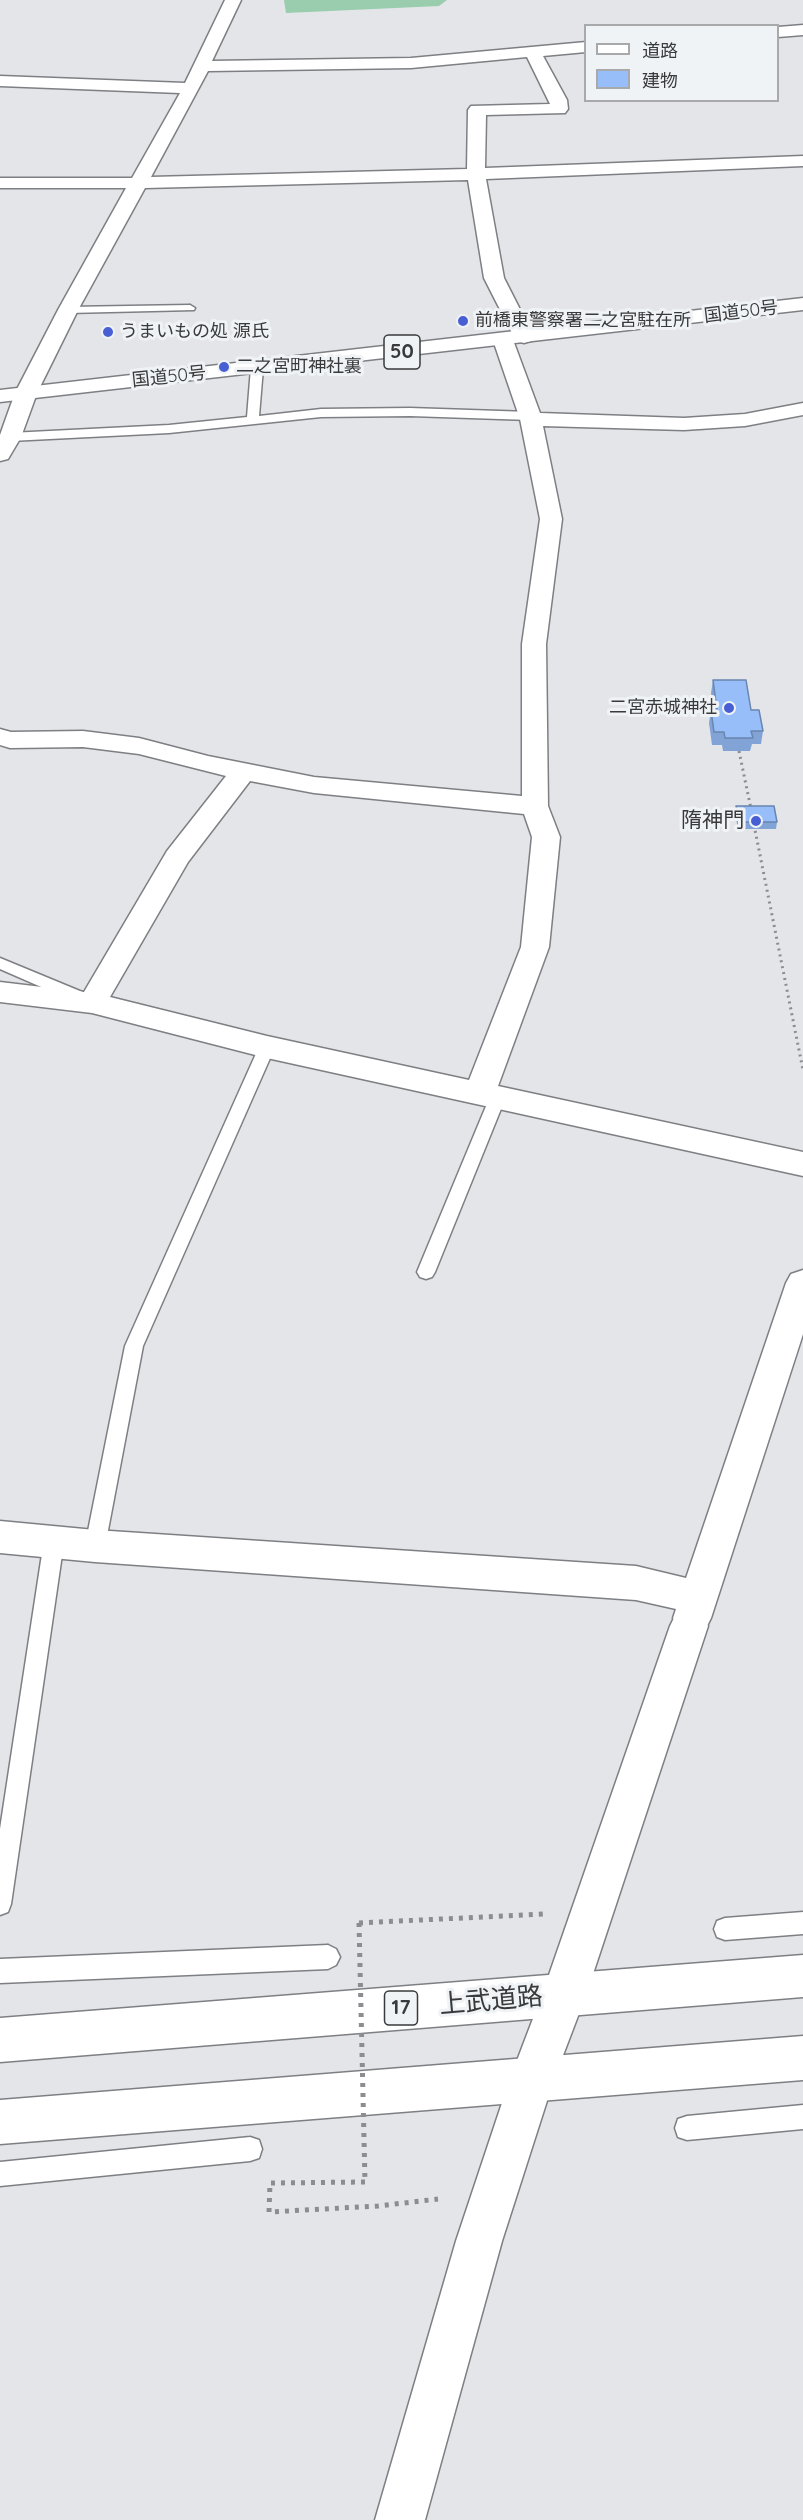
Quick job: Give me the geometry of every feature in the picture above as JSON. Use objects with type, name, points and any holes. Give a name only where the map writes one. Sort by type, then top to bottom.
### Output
[{"type":"main road","points":[[5,445],[26,393],[68,310],[191,88],[233,0]]},
{"type":"main road","points":[[779,32],[803,30]]},
{"type":"main road","points":[[202,66],[411,63],[584,47]]},
{"type":"main road","points":[[524,337],[494,278],[476,174],[477,110],[559,109],[558,100],[532,51]]},
{"type":"main road","points":[[0,81],[191,88]]},
{"type":"main road","points":[[0,183],[137,183],[476,174],[803,161]]},
{"type":"main road","name":"国道50号","points":[[0,396],[803,304]]},
{"type":"main road","points":[[488,1097],[535,947],[546,837],[535,806],[534,644],[551,519],[530,417],[503,340]]},
{"type":"main road","points":[[530,417],[684,424],[745,420],[803,409]]},
{"type":"main road","points":[[0,737],[10,740],[83,739],[139,746],[314,785],[535,806]]},
{"type":"main road","points":[[92,1003],[177,857],[244,771]]},
{"type":"main road","points":[[0,992],[92,1003],[267,1047],[803,1164]]},
{"type":"main road","points":[[400,2520],[479,2241],[532,2079],[564,1995],[694,1612],[803,1283]]},
{"type":"main road","points":[[0,1537],[95,1546],[636,1582],[694,1612]]},
{"type":"main road","name":"上武道路","points":[[0,2040],[803,1976]]},
{"type":"main road","points":[[0,2121],[803,2058]]},
{"type":"lane","points":[[68,310],[190,308]]},
{"type":"lane","points":[[253,418],[257,368]]},
{"type":"lane","points":[[5,445],[169,429],[253,418],[332,412],[530,417]]},
{"type":"lane","points":[[0,963],[92,1003]]},
{"type":"lane","points":[[95,1546],[134,1346],[267,1047]]},
{"type":"lane","points":[[426,1272],[488,1097]]},
{"type":"lane","points":[[0,1904],[54,1541]]},
{"type":"lane","points":[[725,1929],[803,1923]]},
{"type":"lane","points":[[0,1971],[328,1957]]},
{"type":"lane","points":[[687,2128],[803,2117]]},
{"type":"lane","points":[[0,2174],[250,2150]]},
{"type":"path","points":[[739,751],[752,813]]},
{"type":"path","points":[[753,821],[803,1070]]},
{"type":"path","points":[[438,2199],[378,2206],[268,2212],[270,2183],[365,2182],[359,1923],[544,1914]]},
{"type":"green space","points":[[284,0],[447,0],[439,6],[286,13]]},
{"type":"building","name":"二宮赤城神社","points":[[713,680],[746,680],[751,710],[759,710],[763,731],[751,731],[753,738],[725,738],[724,732],[714,732],[711,710],[717,710]]},
{"type":"building","points":[[736,806],[774,806],[777,822],[740,822]]},
{"type":"place","name":"前橋東警察署二之宮駐在所","points":[[463,321]]},
{"type":"place","name":"うまいもの処 源氏","points":[[108,332]]},
{"type":"place","name":"二之宮町神社裏","points":[[224,367]]},
{"type":"place","name":"二宮赤城神社","points":[[729,708]]},
{"type":"place","name":"隋神門","points":[[756,821]]}]
